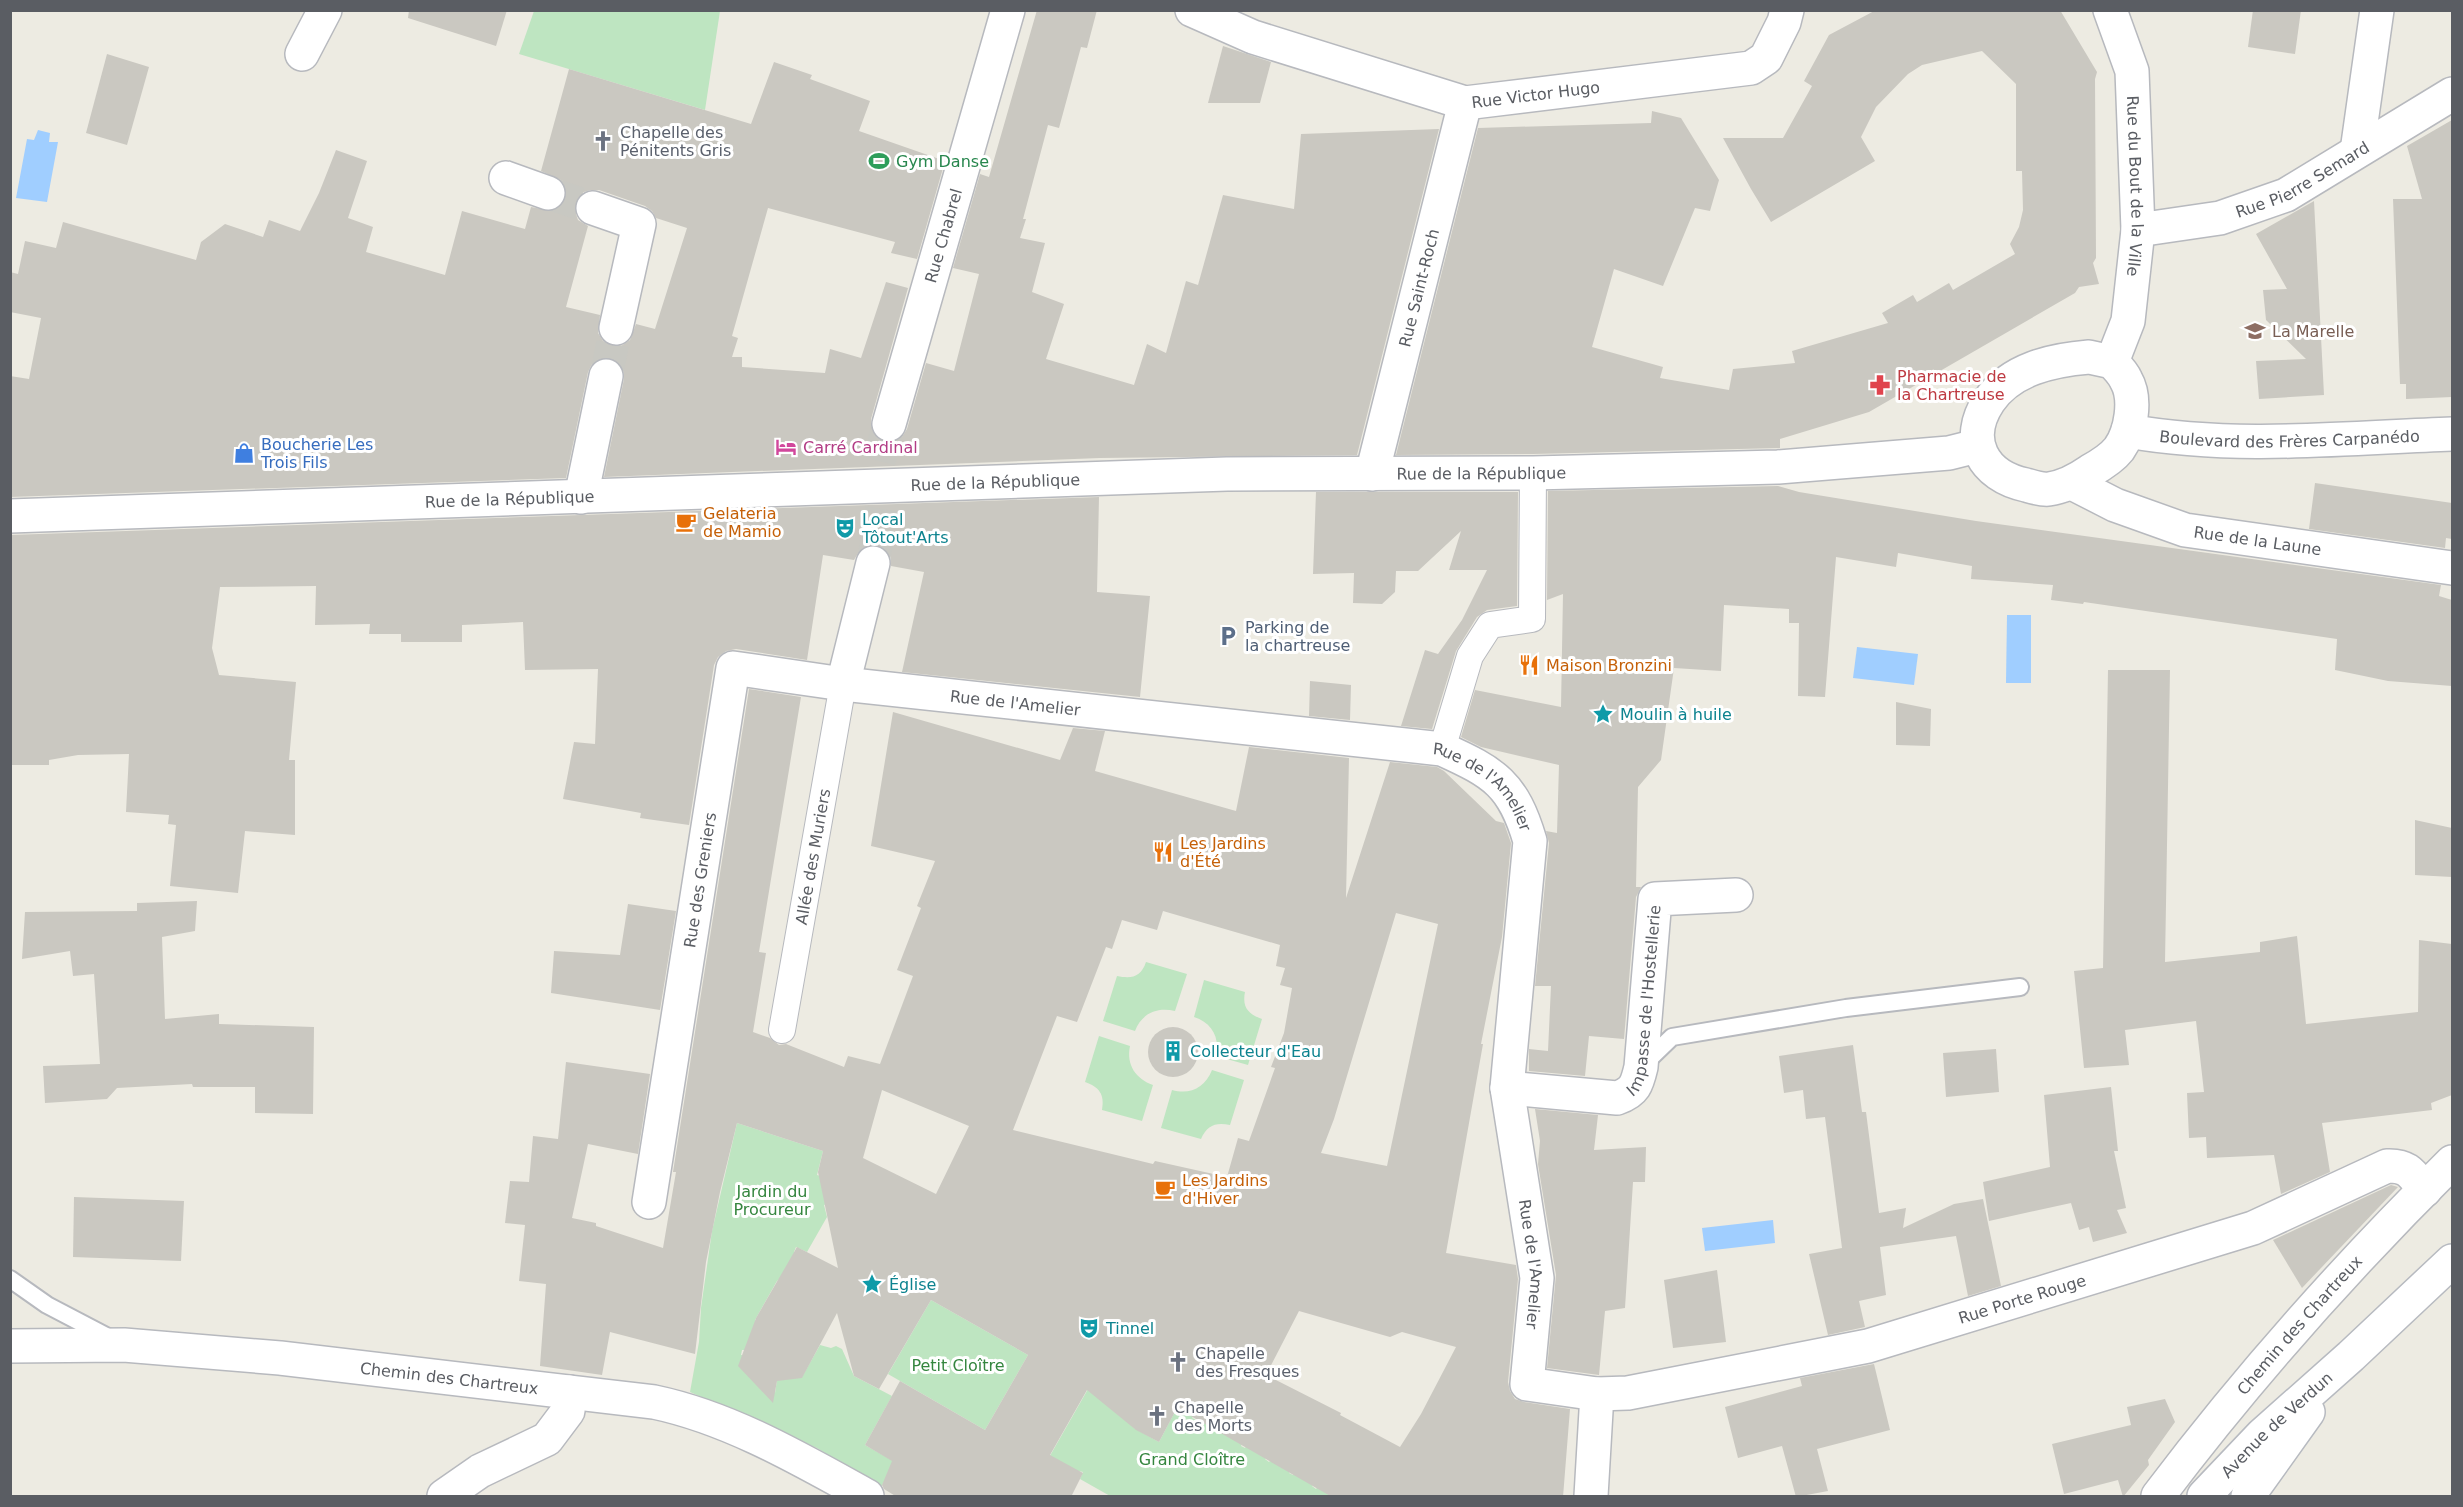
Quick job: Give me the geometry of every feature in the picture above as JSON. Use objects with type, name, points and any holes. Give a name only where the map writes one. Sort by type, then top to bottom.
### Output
[{"type":"street","points":[[302,54],[325,10]]},
{"type":"street","name":"Rue Chabrel","points":[[889,424],[1008,10]]},
{"type":"street","name":"Rue Victor Hugo","points":[[1192,10],[1253,37],[1465,103],[1751,68],[1766,58],[1784,22],[1787,10]]},
{"type":"street","name":"Rue du Bout de la Ville","points":[[2110,10],[2132,71],[2138,230],[2128,321],[2112,362]]},
{"type":"street","points":[[2357,151],[2377,10]]},
{"type":"street","name":"Rue Pierre Semard","points":[[2138,230],[2220,218],[2255,208],[2286,195],[2452,94]]},
{"type":"street","name":"Rue Saint-Roch","points":[[1372,474],[1465,103]]},
{"type":"street","points":[[506,178],[548,192]]},
{"type":"street","points":[[593,208],[639,224],[616,328]]},
{"type":"street","points":[[2089,357],[2112,362],[2127,381],[2132,405],[2128,431],[2118,450],[2072,483],[2047,490],[2012,482],[1990,469],[1977,446],[1981,413],[1997,390],[2022,372],[2062,359],[2089,357]]},
{"type":"street","points":[[581,496],[606,376]]},
{"type":"street","name":"Boulevard des Frères Carpanédo","points":[[2128,431],[2166,438],[2243,442],[2452,434]]},
{"type":"street","name":"Rue de la République","points":[[10,516],[1227,474],[1533,473],[1778,467],[1949,453],[1977,446]]},
{"type":"street","points":[[1442,749],[1470,656],[1490,625],[1532,619],[1533,473]]},
{"type":"street","name":"Rue de la Laune","points":[[2072,483],[2115,505],[2185,530],[2452,568]]},
{"type":"street","points":[[843,684],[873,563]]},
{"type":"street","name":"Rue des Greniers","points":[[648,1202],[733,668],[843,684]]},
{"type":"street","name":"Rue de l'Amelier","points":[[843,684],[1442,749],[1479,766],[1506,788],[1521,811],[1530,841],[1507,1088],[1537,1278],[1527,1384],[1597,1394]]},
{"type":"street","name":"Allée des Muriers","points":[[782,1030],[843,684]]},
{"type":"street","name":"Impasse de l'Hostellerie","points":[[1507,1088],[1617,1098],[1630,1094],[1637,1084],[1641,1067],[1655,899],[1736,895]]},
{"type":"street","name":"Chemin des Chartreux","points":[[2158,1497],[2216,1420],[2314,1308],[2452,1162]]},
{"type":"street","name":"Rue Porte Rouge","points":[[1597,1394],[1628,1393],[1868,1346],[2253,1228],[2387,1166],[2401,1166],[2410,1172],[2425,1190]]},
{"type":"street","name":"Avenue de Verdun","points":[[2204,1497],[2262,1434],[2351,1356],[2452,1261]]},
{"type":"street","name":"Chemin des Chartreux","points":[[10,1346],[124,1345],[280,1358],[654,1402],[687,1409],[718,1421],[803,1461],[867,1497]]},
{"type":"street","name":"Avenue de Verdun","points":[[2248,1497],[2351,1356]]},
{"type":"street","points":[[444,1497],[480,1471],[547,1439],[568,1411],[569,1392]]},
{"type":"street","points":[[1591,1497],[1597,1394]]},
{"type":"lane","points":[[1641,1067],[1672,1037],[1846,1008],[2020,987]]},
{"type":"lane","points":[[10,1279],[47,1305],[124,1345]]},
{"type":"green space","points":[[534,11],[720,11],[705,110],[519,54]]},
{"type":"green space","points":[[1146,962],[1187,974],[1175,1011],[1162,1010],[1151,1013],[1142,1020],[1135,1031],[1103,1021],[1117,976],[1135,976],[1139,974]]},
{"type":"green space","points":[[1204,980],[1245,992],[1245,1006],[1253,1015],[1262,1019],[1248,1065],[1216,1056],[1216,1037],[1206,1023],[1194,1017]]},
{"type":"green space","points":[[1099,1036],[1130,1046],[1131,1065],[1137,1075],[1153,1085],[1142,1121],[1102,1110],[1102,1095],[1094,1086],[1085,1082]]},
{"type":"green space","points":[[1212,1070],[1244,1080],[1230,1125],[1212,1126],[1206,1130],[1201,1139],[1161,1128],[1172,1090],[1185,1092],[1196,1089],[1201,1086]]},
{"type":"green space","name":"Jardin du Procureur","points":[[737,1123],[823,1151],[817,1175],[835,1180],[830,1203],[824,1205],[827,1217],[807,1252],[796,1247],[794,1252],[804,1258],[777,1281],[755,1320],[754,1350],[742,1350],[741,1355],[754,1355],[775,1393],[777,1380],[802,1377],[820,1345],[831,1348],[836,1346],[842,1349],[854,1376],[892,1396],[865,1445],[895,1462],[881,1487],[817,1448],[690,1392],[699,1342],[701,1308],[712,1231]]},
{"type":"green space","name":"Petit Cloître","points":[[931,1300],[1028,1355],[985,1430],[888,1374]]},
{"type":"green space","name":"Grand Cloître","points":[[1100,1368],[1134,1428],[1159,1442],[1180,1402],[1196,1412],[1192,1418],[1197,1420],[1201,1414],[1221,1425],[1217,1432],[1220,1434],[1224,1427],[1244,1439],[1241,1446],[1245,1448],[1249,1442],[1269,1453],[1265,1459],[1269,1462],[1274,1456],[1292,1466],[1289,1473],[1293,1475],[1297,1469],[1316,1479],[1312,1486],[1316,1489],[1321,1482],[1338,1496],[1110,1496],[1080,1479],[1083,1472],[1079,1471],[1075,1477],[1047,1461]]},
{"type":"water","points":[[38,130],[50,133],[49,142],[58,142],[47,202],[16,198],[27,139],[34,140]]},
{"type":"water","points":[[2007,615],[2031,615],[2031,683],[2006,683]]},
{"type":"water","points":[[1857,647],[1918,654],[1914,685],[1853,678]]},
{"type":"water","points":[[1773,1220],[1775,1243],[1705,1251],[1702,1228]]},
{"type":"building","points":[[409,10],[507,10],[496,46],[408,18]]},
{"type":"building","points":[[1037,10],[1097,10],[1087,48],[1081,47],[1059,128],[1048,125],[1020,238],[1045,243],[1032,292],[1064,304],[1046,359],[1134,385],[1147,344],[1166,353],[1186,281],[1198,285],[1223,195],[1294,209],[1301,134],[1439,129],[1357,455],[1100,458],[604,477],[624,370],[619,362],[609,358],[600,358],[592,364],[588,372],[566,478],[10,497],[10,376],[29,379],[41,318],[10,312],[10,272],[18,274],[25,241],[56,248],[63,222],[196,260],[201,242],[225,224],[263,237],[269,220],[300,231],[319,193],[336,150],[367,161],[348,218],[373,227],[366,252],[445,275],[462,211],[525,229],[531,207],[552,211],[560,208],[565,200],[566,190],[563,181],[541,171],[569,69],[751,124],[774,62],[812,75],[810,79],[870,101],[859,131],[945,161],[917,259],[891,253],[895,242],[768,208],[732,336],[738,338],[732,357],[742,357],[742,367],[825,373],[830,349],[861,358],[886,282],[908,288],[871,419],[871,429],[876,437],[884,442],[894,442],[902,437],[907,429],[926,363],[954,371],[979,274],[953,268],[980,174],[989,177]],"holes":[[[599,190],[645,206],[656,218],[687,228],[655,329],[636,324],[630,340],[621,346],[611,346],[603,341],[598,333],[600,315],[566,307],[588,226],[578,220],[575,202],[581,193]]]},
{"type":"building","points":[[1876,10],[2060,10],[2097,72],[2095,79],[2096,258],[2093,263],[2099,284],[2079,287],[2075,293],[1869,412],[1780,439],[1780,448],[1396,455],[1478,128],[1651,123],[1652,111],[1681,118],[1719,180],[1710,211],[1695,208],[1663,286],[1614,269],[1592,347],[1663,367],[1660,378],[1729,390],[1733,369],[1795,363],[1792,351],[1888,323],[1882,313],[1913,295],[1917,302],[1949,283],[1953,290],[2015,254],[2010,244],[2019,227],[2023,210],[2022,171],[2016,171],[2016,84],[1982,51],[1922,65],[1908,74],[1876,107],[1861,137],[1875,161],[1771,222],[1751,189],[1723,138],[1783,138],[1812,86],[1804,81],[1829,35]]},
{"type":"building","points":[[2253,10],[2301,10],[2295,54],[2248,47]]},
{"type":"building","points":[[1223,46],[1271,62],[1260,103],[1208,103]]},
{"type":"building","points":[[107,54],[149,67],[127,145],[86,133]]},
{"type":"building","points":[[2452,120],[2452,397],[2406,399],[2406,384],[2400,384],[2393,199],[2422,199],[2407,146]]},
{"type":"building","points":[[2314,201],[2324,395],[2259,399],[2256,361],[2306,359],[2266,320],[2263,290],[2287,289],[2256,234]]},
{"type":"building","points":[[2315,483],[2452,503],[2452,539],[2446,538],[2445,548],[2309,529]]},
{"type":"building","points":[[1778,486],[1799,492],[1976,521],[2441,585],[2439,596],[2452,600],[2452,686],[2388,681],[2335,670],[2337,639],[2084,602],[2083,604],[2051,600],[2053,585],[1971,579],[1972,566],[1898,553],[1896,567],[1836,557],[1825,697],[1798,696],[1799,623],[1789,623],[1789,609],[1724,605],[1721,671],[1674,668],[1661,760],[1638,787],[1636,887],[1641,887],[1636,897],[1624,1039],[1589,1036],[1585,1076],[1529,1071],[1529,1049],[1548,1051],[1551,986],[1535,986],[1549,843],[1546,831],[1557,833],[1559,765],[1481,747],[1461,737],[1475,690],[1561,707],[1563,594],[1547,600],[1548,491]]},
{"type":"building","points":[[1316,492],[1518,492],[1517,606],[1487,610],[1477,617],[1456,651],[1432,729],[1401,726],[1425,650],[1438,654],[1462,620],[1487,570],[1449,570],[1461,531],[1418,571],[1396,571],[1395,592],[1382,604],[1353,603],[1354,573],[1313,574]]},
{"type":"building","points":[[1099,497],[1097,592],[1150,596],[1140,697],[902,672],[924,572],[891,566],[891,557],[886,550],[877,545],[868,545],[860,550],[854,560],[823,555],[807,660],[736,649],[726,651],[718,657],[714,665],[689,825],[640,818],[641,813],[563,799],[574,742],[595,744],[598,669],[525,670],[523,622],[462,625],[462,642],[401,642],[401,634],[369,634],[370,624],[315,625],[316,586],[220,587],[212,648],[219,675],[296,682],[289,760],[295,760],[295,835],[245,831],[238,893],[170,886],[176,825],[168,824],[169,815],[126,812],[129,754],[78,755],[49,760],[49,765],[10,765],[10,535]]},
{"type":"building","points":[[2108,670],[2170,670],[2165,962],[2260,952],[2260,942],[2297,936],[2306,1024],[2418,1012],[2419,940],[2452,944],[2452,1095],[2431,1103],[2432,1110],[2322,1123],[2330,1172],[2281,1194],[2274,1155],[2207,1158],[2206,1137],[2189,1138],[2187,1093],[2204,1092],[2196,1021],[2125,1030],[2129,1065],[2084,1068],[2074,971],[2103,968]]},
{"type":"building","points":[[1310,681],[1351,685],[1350,720],[1309,716]]},
{"type":"building","points":[[749,689],[801,697],[759,952],[766,953],[753,1032],[770,1038],[779,1045],[786,1044],[844,1067],[848,1056],[880,1064],[913,976],[897,970],[921,908],[917,906],[935,861],[871,846],[893,712],[1060,760],[1073,728],[1105,731],[1095,771],[1236,811],[1249,747],[1349,758],[1346,898],[1390,762],[1437,767],[1496,821],[1504,823],[1511,843],[1502,937],[1481,1044],[1483,1044],[1446,1253],[1516,1265],[1518,1279],[1508,1382],[1515,1399],[1570,1409],[1563,1497],[1332,1497],[1177,1408],[1159,1442],[1136,1430],[1087,1390],[1050,1455],[1083,1473],[1071,1497],[897,1497],[884,1489],[882,1485],[892,1461],[865,1445],[900,1381],[985,1430],[1028,1355],[931,1300],[879,1389],[854,1376],[837,1313],[802,1378],[777,1381],[773,1403],[738,1366],[756,1318],[797,1247],[838,1268],[818,1172],[823,1151],[737,1123],[706,1262],[695,1354],[610,1332],[602,1375],[540,1366],[546,1284],[519,1281],[525,1225],[505,1223],[510,1181],[529,1182],[533,1136],[558,1139],[566,1062],[650,1074],[638,1154],[588,1144],[572,1218],[596,1223],[596,1226],[663,1248],[676,1172],[673,1172]],"holes":[[[1163,911],[1280,945],[1276,966],[1285,968],[1280,985],[1292,988],[1284,1033],[1271,1067],[1275,1068],[1249,1141],[1238,1138],[1227,1177],[1155,1161],[1153,1164],[1013,1130],[1057,1016],[1077,1022],[1106,947],[1112,949],[1122,920],[1157,930]],[[1396,913],[1438,924],[1387,1166],[1321,1153],[1334,1119]],[[882,1090],[969,1126],[936,1194],[863,1158]],[[1299,1311],[1390,1337],[1402,1332],[1456,1347],[1421,1414],[1400,1447],[1340,1415],[1341,1413],[1266,1375]]]},
{"type":"building","points":[[1896,702],[1931,709],[1930,746],[1896,745]]},
{"type":"building","points":[[2415,820],[2452,828],[2452,877],[2415,875]]},
{"type":"building","points":[[197,901],[195,931],[162,937],[165,1019],[219,1014],[219,1024],[314,1027],[313,1114],[255,1113],[255,1087],[193,1087],[192,1084],[117,1088],[107,1099],[45,1103],[43,1066],[100,1064],[94,974],[73,976],[70,951],[22,959],[25,912],[137,911],[137,903]]},
{"type":"building","points":[[628,904],[676,911],[660,1010],[551,993],[554,951],[620,955]]},
{"type":"building","name":"Collecteur d'Eau","points":[[1173,1027],[1182,1029],[1193,1038],[1198,1052],[1196,1061],[1187,1072],[1173,1077],[1164,1075],[1153,1066],[1148,1052],[1150,1043],[1159,1032]]},
{"type":"building","points":[[1853,1045],[1862,1112],[1866,1112],[1879,1213],[1906,1208],[1903,1228],[1954,1204],[1983,1199],[2001,1286],[1968,1296],[1956,1236],[1880,1247],[1886,1295],[1859,1301],[1865,1327],[1828,1335],[1809,1254],[1842,1248],[1825,1117],[1806,1119],[1803,1090],[1784,1093],[1779,1056]]},
{"type":"building","points":[[1996,1049],[1999,1092],[1946,1097],[1943,1053]]},
{"type":"building","points":[[2111,1087],[2118,1151],[2114,1151],[2126,1208],[2117,1210],[2127,1233],[2093,1242],[2089,1227],[2079,1230],[2071,1203],[1989,1221],[1983,1182],[2050,1167],[2044,1095]]},
{"type":"building","points":[[1535,1109],[1598,1115],[1594,1150],[1646,1147],[1645,1182],[1633,1182],[1625,1308],[1605,1311],[1599,1375],[1547,1368],[1556,1275],[1538,1164],[1540,1141]]},
{"type":"building","points":[[2391,1185],[2398,1187],[2302,1288],[2273,1240]]},
{"type":"building","points":[[74,1197],[184,1201],[181,1261],[73,1257]]},
{"type":"building","points":[[1717,1270],[1726,1342],[1673,1348],[1664,1280]]},
{"type":"building","points":[[1874,1364],[1890,1430],[1817,1449],[1828,1491],[1796,1497],[1782,1446],[1738,1458],[1725,1407],[1802,1386],[1800,1378]]},
{"type":"building","points":[[2165,1399],[2175,1422],[2148,1460],[2149,1465],[2123,1497],[2118,1480],[2064,1494],[2052,1444],[2131,1425],[2127,1407]]},
{"type":"tunnel","points":[[548,193],[593,208]]},
{"type":"tunnel","points":[[606,376],[616,328]]},
{"type":"tunnel","points":[[879,461],[889,424]]},
{"type":"tunnel","points":[[873,563],[882,509]]},
{"type":"place","name":"Chapelle des Pénitents Gris","points":[[603,141]]},
{"type":"place","name":"Gym Danse","points":[[879,161]]},
{"type":"place","name":"La Marelle","points":[[2255,331]]},
{"type":"place","name":"Pharmacie de la Chartreuse","points":[[1880,385]]},
{"type":"place","name":"Carré Cardinal","points":[[786,447]]},
{"type":"place","name":"Boucherie Les Trois Fils","points":[[244,453]]},
{"type":"place","name":"Gelateria de Mamio","points":[[686,522]]},
{"type":"place","name":"Local Tôtout'Arts","points":[[845,528]]},
{"type":"place","name":"Parking de la chartreuse","points":[[1228,636]]},
{"type":"place","name":"Maison Bronzini","points":[[1529,665]]},
{"type":"place","name":"Moulin à huile","points":[[1603,714]]},
{"type":"place","name":"Les Jardins d'Été","points":[[1163,852]]},
{"type":"place","name":"Collecteur d'Eau","points":[[1173,1051]]},
{"type":"place","name":"Les Jardins d'Hiver","points":[[1165,1189]]},
{"type":"place","name":"Église","points":[[872,1284]]},
{"type":"place","name":"Tinnel","points":[[1089,1328]]},
{"type":"place","name":"Chapelle des Fresques","points":[[1178,1362]]},
{"type":"place","name":"Chapelle des Morts","points":[[1157,1416]]}]
